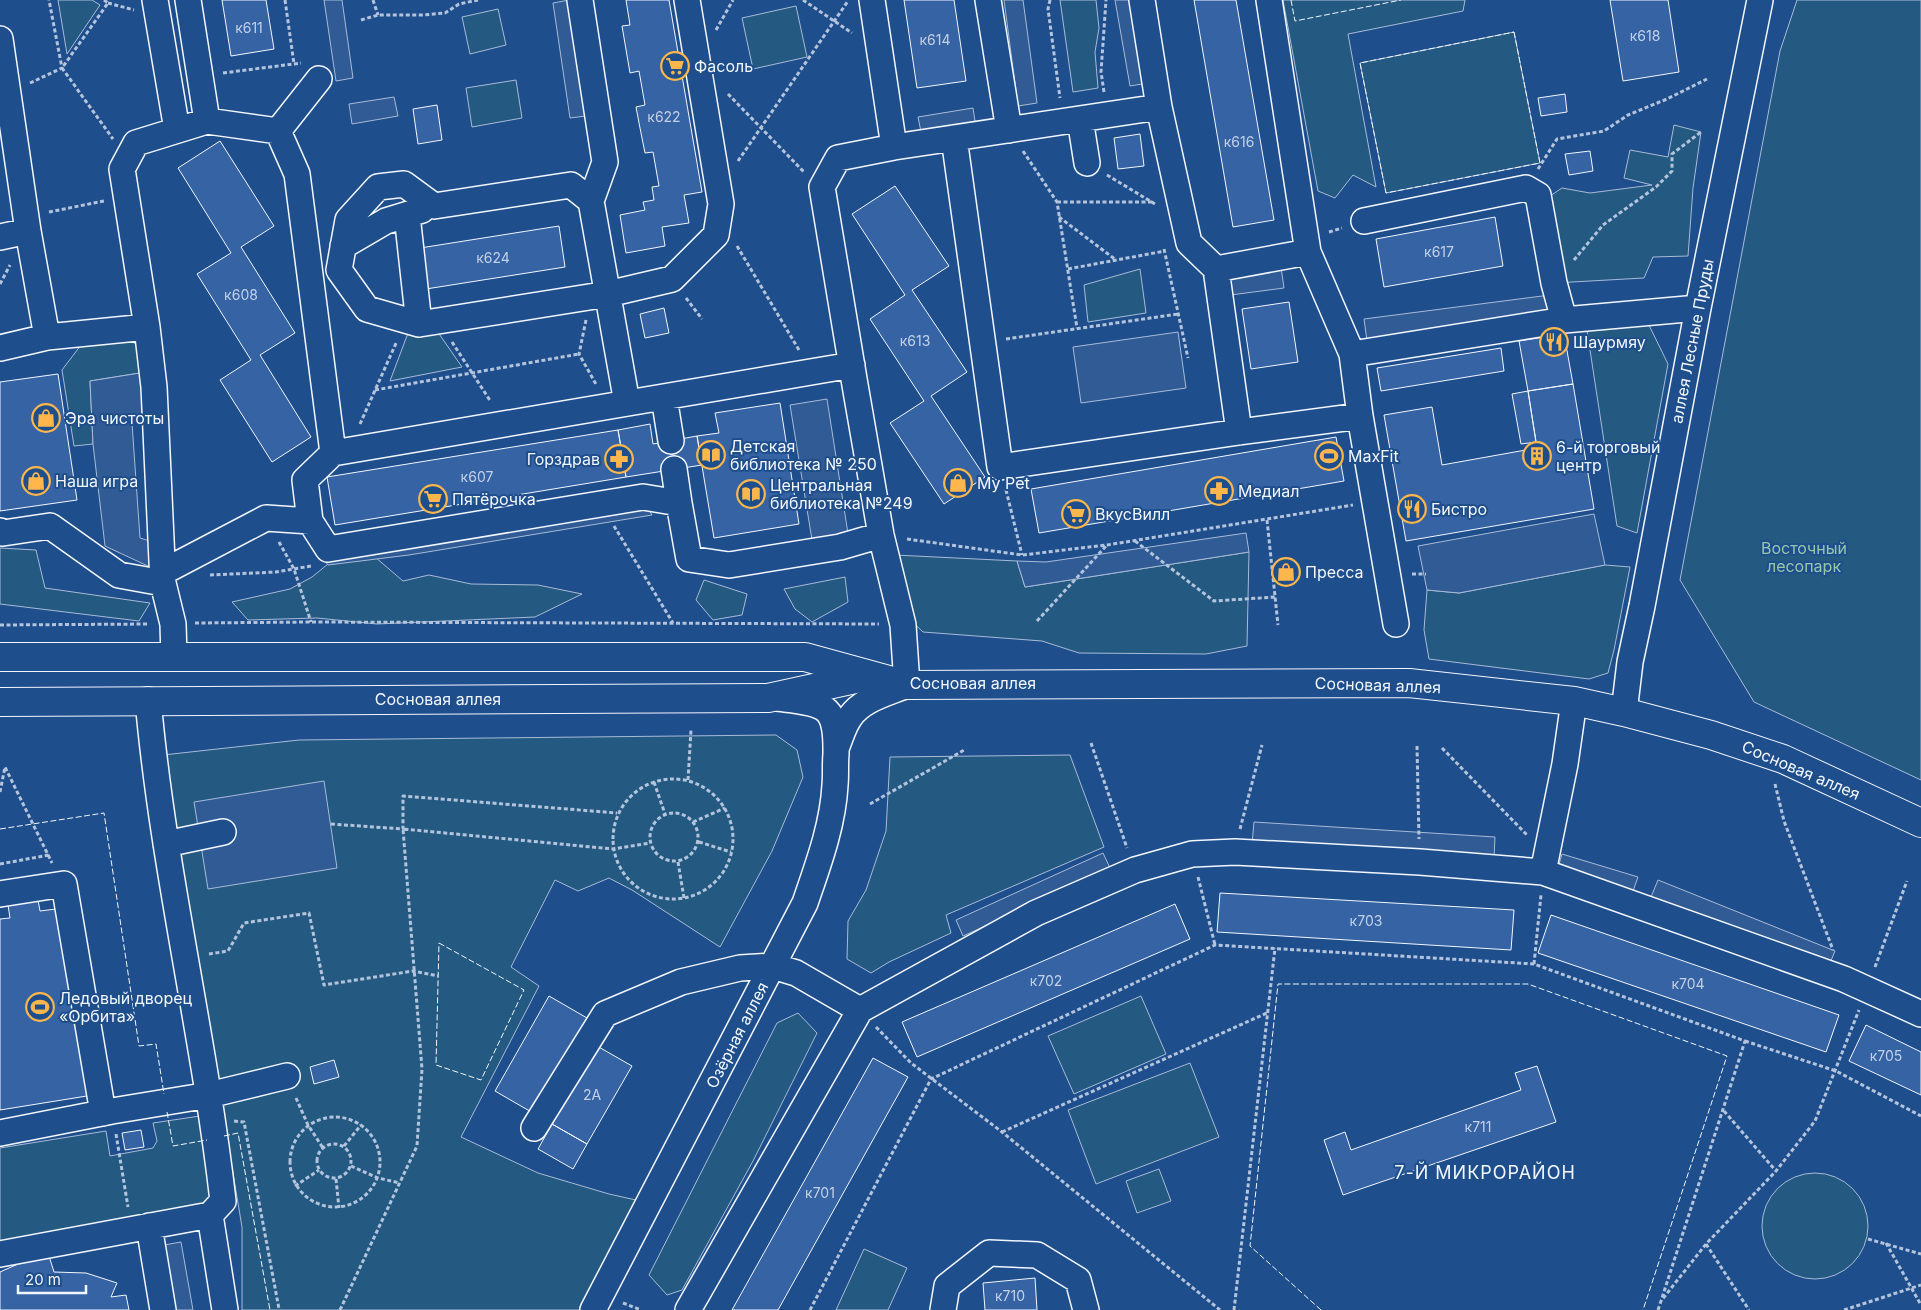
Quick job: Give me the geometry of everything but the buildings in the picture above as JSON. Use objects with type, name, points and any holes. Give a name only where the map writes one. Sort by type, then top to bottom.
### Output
[{"type":"main road","name":"Сосновая аллея","points":[[0,657],[805,657],[871,688]]},
{"type":"main road","name":"Сосновая аллея","points":[[0,702],[776,698],[907,685],[1409,683],[1574,701],[1711,735],[1783,759],[1921,823]]},
{"type":"street","points":[[155,0],[177,130]]},
{"type":"street","points":[[188,0],[207,121]]},
{"type":"street","points":[[580,0],[605,162],[591,202],[599,296],[618,404]]},
{"type":"street","points":[[434,206],[404,184],[378,187],[348,220],[339,270],[368,309],[421,321],[599,296],[672,280],[716,235],[721,204],[687,0]]},
{"type":"street","points":[[872,0],[894,147]]},
{"type":"street","points":[[988,0],[1009,130]]},
{"type":"street","points":[[1142,0],[1159,107],[1188,243],[1216,269],[1239,432]]},
{"type":"street","points":[[1269,0],[1307,246],[1352,354],[1360,416],[1396,624]]},
{"type":"street","name":"аллея Лесные Пруды","points":[[1624,712],[1630,662],[1760,0]]},
{"type":"street","points":[[0,39],[27,223],[47,337]]},
{"type":"street","points":[[278,131],[319,79]]},
{"type":"street","points":[[907,685],[903,624],[881,535],[822,186],[838,158],[894,147],[1159,107]]},
{"type":"street","points":[[1071,120],[1087,163]]},
{"type":"street","points":[[174,657],[173,624],[163,578],[154,387],[147,327],[122,169],[136,143],[207,121],[278,131]]},
{"type":"street","points":[[278,131],[297,174],[341,451]]},
{"type":"street","points":[[954,138],[1000,467],[1360,416]]},
{"type":"street","points":[[343,246],[386,221],[434,206],[571,185],[591,202]]},
{"type":"street","points":[[1364,221],[1526,188],[1538,195],[1554,283],[1564,320]]},
{"type":"street","points":[[407,215],[421,321]]},
{"type":"street","points":[[0,237],[27,223]]},
{"type":"street","points":[[1216,269],[1307,246]]},
{"type":"street","points":[[1352,354],[1564,320],[1698,308]]},
{"type":"street","points":[[0,348],[47,337],[147,327]]},
{"type":"street","points":[[679,503],[643,497],[328,549],[310,521],[305,480],[341,451],[852,365]]},
{"type":"street","points":[[664,397],[671,441]]},
{"type":"street","points":[[674,469],[689,559],[729,565],[840,547],[881,535]]},
{"type":"street","points":[[0,531],[3,533],[50,526],[119,575],[163,578],[266,518],[310,521]]},
{"type":"street","points":[[836,746],[849,718],[871,688]]},
{"type":"street","name":"Озёрная аллея","points":[[593,1310],[805,903],[821,858],[831,814],[835,785],[836,746],[833,720],[827,710],[816,705],[776,698]]},
{"type":"street","points":[[0,1254],[131,1228],[210,1215],[223,1201],[211,1106],[166,844],[148,700]]},
{"type":"street","points":[[1543,872],[1565,764],[1574,701]]},
{"type":"street","points":[[166,844],[223,832]]},
{"type":"street","points":[[688,1310],[860,1010],[1036,913],[1135,870],[1192,854],[1235,852],[1420,862],[1543,872],[1868,988],[1921,1014]]},
{"type":"street","points":[[0,894],[64,884],[104,1113]]},
{"type":"street","points":[[534,1128],[605,1014],[681,982],[740,968],[773,966],[796,973],[860,1010]]},
{"type":"street","points":[[0,1133],[104,1113],[211,1106],[287,1076]]},
{"type":"street","points":[[210,1215],[225,1310]]},
{"type":"street","points":[[149,1226],[162,1310]]},
{"type":"street","points":[[943,1310],[948,1286],[989,1253],[1037,1255],[1078,1280],[1086,1310]]},
{"type":"path","points":[[50,0],[62,68],[114,140]]},
{"type":"path","points":[[36,80],[62,68],[108,3],[104,0]]},
{"type":"path","points":[[219,74],[294,64],[285,0]]},
{"type":"path","points":[[373,0],[378,15]]},
{"type":"path","points":[[361,20],[378,15],[445,13],[459,4],[478,0]]},
{"type":"path","points":[[802,0],[880,51]]},
{"type":"path","points":[[719,188],[762,129],[848,0]]},
{"type":"path","points":[[1050,0],[1048,9],[1071,120]]},
{"type":"path","points":[[1106,0],[1101,72],[1106,115]]},
{"type":"path","points":[[1526,188],[1557,139],[1604,131],[1628,115],[1667,99],[1707,79]]},
{"type":"path","points":[[723,89],[803,171],[822,186]]},
{"type":"path","points":[[1009,130],[1057,202],[1077,328]]},
{"type":"path","points":[[1554,283],[1604,225],[1656,187],[1672,171],[1672,154],[1700,132]]},
{"type":"path","points":[[1087,163],[1154,202],[1156,210]]},
{"type":"path","points":[[1057,202],[1154,202]]},
{"type":"path","points":[[27,223],[82,207]]},
{"type":"path","points":[[719,216],[812,372]]},
{"type":"path","points":[[1060,217],[1117,260]]},
{"type":"path","points":[[1307,246],[1364,221]]},
{"type":"path","points":[[1163,243],[1188,358]]},
{"type":"path","points":[[1068,269],[1165,252],[1188,243]]},
{"type":"path","points":[[579,354],[599,296]]},
{"type":"path","points":[[983,342],[1178,314]]},
{"type":"path","points":[[341,451],[375,390],[421,321],[472,373],[504,424]]},
{"type":"path","points":[[375,390],[579,354]]},
{"type":"path","points":[[579,354],[618,404]]},
{"type":"path","points":[[1000,467],[1022,555]]},
{"type":"path","points":[[881,535],[1022,555],[1134,541],[1375,502]]},
{"type":"path","points":[[601,504],[673,624]]},
{"type":"path","points":[[266,518],[294,569],[311,622]]},
{"type":"path","points":[[1267,520],[1278,625]]},
{"type":"path","points":[[1134,541],[1214,601],[1275,597]]},
{"type":"path","points":[[1037,621],[1107,545]]},
{"type":"path","points":[[208,575],[276,572],[312,566],[328,549]]},
{"type":"path","points":[[0,625],[311,622],[903,624]]},
{"type":"path","points":[[688,780],[691,730]]},
{"type":"path","points":[[1091,744],[1135,870]]},
{"type":"path","points":[[1235,852],[1262,745]]},
{"type":"path","points":[[1416,746],[1420,862]]},
{"type":"path","points":[[1442,748],[1527,834],[1543,872],[1534,964]]},
{"type":"path","points":[[870,804],[966,749]]},
{"type":"path","points":[[1767,754],[1781,803],[1784,821],[1844,979]]},
{"type":"path","points":[[0,792],[5,766],[32,825],[49,855],[59,884]]},
{"type":"path","points":[[665,779],[688,780],[709,790],[724,808],[732,829],[731,852],[722,873],[706,889],[684,898],[662,898],[640,889],[622,872],[613,849],[617,813],[625,802],[643,786],[665,779]]},
{"type":"path","points":[[654,782],[665,814]]},
{"type":"path","points":[[340,1310],[417,1146],[422,1069],[403,829],[403,796],[617,813]]},
{"type":"path","points":[[694,822],[724,808]]},
{"type":"path","points":[[675,813],[686,816],[694,822],[698,832],[698,842],[694,852],[688,858],[678,862],[668,861],[659,857],[650,843],[652,826],[658,819],[665,814],[675,813]]},
{"type":"path","points":[[330,824],[613,849],[650,843]]},
{"type":"path","points":[[698,842],[731,852]]},
{"type":"path","points":[[1192,854],[1215,945]]},
{"type":"path","points":[[0,864],[49,855]]},
{"type":"path","points":[[678,862],[684,898]]},
{"type":"path","points":[[1661,1301],[1706,1244],[1776,1172],[1815,1121],[1868,988],[1907,881]]},
{"type":"path","points":[[186,958],[228,951],[244,923],[309,913],[324,985],[413,972],[438,976]]},
{"type":"path","points":[[810,1310],[931,1079],[1215,945],[1534,964],[1745,1041],[1836,1071],[1921,1116]]},
{"type":"path","points":[[1234,1310],[1275,948]]},
{"type":"path","points":[[860,1010],[911,1063],[1002,1132],[1220,1310]]},
{"type":"path","points":[[1002,1132],[1269,1012]]},
{"type":"path","points":[[1658,1310],[1724,1111],[1745,1041]]},
{"type":"path","points":[[287,1076],[308,1125],[323,1148]]},
{"type":"path","points":[[211,1106],[244,1122],[279,1309]]},
{"type":"path","points":[[1724,1111],[1776,1172]]},
{"type":"path","points":[[343,1117],[361,1125],[375,1139],[381,1158],[378,1178],[370,1192],[356,1203],[339,1208],[322,1207],[307,1199],[295,1186],[289,1170],[290,1153],[296,1137],[308,1125],[324,1118],[343,1117]]},
{"type":"path","points":[[344,1146],[361,1125]]},
{"type":"path","points":[[329,1144],[344,1146],[352,1158],[351,1166],[342,1177],[336,1179],[328,1178],[319,1170],[317,1158],[323,1148],[329,1144]]},
{"type":"path","points":[[118,1151],[126,1193]]},
{"type":"path","points":[[351,1166],[378,1178],[400,1183]]},
{"type":"path","points":[[295,1186],[319,1170]]},
{"type":"path","points":[[336,1179],[339,1208]]},
{"type":"path","points":[[1868,1239],[1921,1254]]},
{"type":"path","points":[[1886,1243],[1921,1305]]},
{"type":"path","points":[[1706,1244],[1749,1310]]},
{"type":"path","points":[[1844,1310],[1921,1285]]},
{"type":"path","points":[[618,1301],[641,1310]]},
{"type":"green space","points":[[58,0],[92,0],[100,5],[67,54]]},
{"type":"green space","points":[[1060,0],[1096,0],[1099,28],[1095,52],[1098,88],[1073,92]]},
{"type":"green space","points":[[1283,0],[1465,0],[1463,11],[1348,34],[1376,187],[1353,175],[1335,198],[1318,191]]},
{"type":"green space","name":"Восточный лесопарк","points":[[1797,0],[1921,0],[1921,780],[1754,702],[1680,580],[1780,51]]},
{"type":"green space","points":[[796,6],[807,57],[753,69],[742,18]]},
{"type":"green space","points":[[498,9],[506,45],[470,54],[462,17]]},
{"type":"green space","points":[[1514,32],[1540,163],[1386,193],[1360,63]]},
{"type":"green space","points":[[516,80],[522,118],[472,127],[466,88]]},
{"type":"green space","points":[[1674,125],[1701,132],[1693,188],[1688,256],[1653,257],[1644,278],[1554,283],[1544,200],[1562,188],[1590,193],[1652,185],[1624,178],[1630,150],[1668,157]]},
{"type":"green space","points":[[1140,269],[1146,313],[1088,322],[1084,285]]},
{"type":"green space","points":[[1646,319],[1668,364],[1637,533],[1617,526],[1586,324]]},
{"type":"green space","points":[[435,328],[462,367],[390,381],[408,333]]},
{"type":"green space","points":[[127,338],[144,350],[146,372],[90,381],[93,444],[74,446],[62,370],[81,345]]},
{"type":"green space","points":[[0,548],[36,550],[45,588],[150,603],[139,621],[0,604]]},
{"type":"green space","points":[[1249,552],[1247,646],[1206,654],[1079,653],[1042,641],[923,632],[906,616],[895,555],[1017,561],[1025,587]]},
{"type":"green space","points":[[375,557],[403,581],[429,575],[471,584],[538,585],[582,594],[535,617],[377,624],[317,618],[248,620],[232,602],[290,589],[312,577],[328,564]]},
{"type":"green space","points":[[1605,565],[1630,567],[1608,673],[1589,679],[1429,659],[1424,630],[1427,590],[1459,593]]},
{"type":"green space","points":[[845,577],[848,602],[812,622],[795,609],[784,589]]},
{"type":"green space","points":[[704,580],[747,594],[742,615],[713,620],[696,600]]},
{"type":"green space","points":[[776,735],[797,750],[803,777],[772,851],[720,947],[632,890],[609,878],[578,891],[555,880],[511,967],[539,986],[461,1137],[538,1173],[609,1194],[645,1202],[586,1310],[242,1310],[242,1227],[163,755],[299,740]]},
{"type":"green space","points":[[1070,755],[1104,847],[946,915],[951,933],[889,962],[871,973],[847,959],[848,921],[866,890],[886,831],[890,757]]},
{"type":"green space","points":[[1141,996],[1166,1054],[1074,1094],[1048,1036]]},
{"type":"green space","points":[[798,1013],[817,1033],[753,1161],[682,1290],[667,1295],[649,1275],[777,1023]]},
{"type":"green space","points":[[1190,1063],[1219,1137],[1096,1184],[1068,1110]]},
{"type":"green space","points":[[200,1116],[214,1195],[206,1211],[0,1245],[0,1148],[106,1131],[110,1156],[153,1148],[157,1141],[153,1123]]},
{"type":"green space","points":[[1159,1169],[1171,1201],[1137,1213],[1126,1181]]},
{"type":"green space","points":[[1815,1173],[1835,1177],[1852,1189],[1864,1206],[1868,1226],[1864,1246],[1852,1263],[1835,1275],[1815,1279],[1795,1275],[1778,1263],[1766,1246],[1762,1226],[1766,1206],[1778,1189],[1795,1177]]},
{"type":"green space","points":[[864,1249],[907,1268],[888,1310],[836,1310]]},
{"type":"shaded area","points":[[324,0],[342,0],[353,78],[336,81]]},
{"type":"shaded area","points":[[569,0],[586,116],[570,118],[553,3]]},
{"type":"shaded area","points":[[1004,0],[1023,0],[1037,103],[1018,106]]},
{"type":"shaded area","points":[[1115,0],[1133,0],[1148,83],[1130,86]]},
{"type":"shaded area","points":[[394,97],[398,116],[352,124],[349,104]]},
{"type":"shaded area","points":[[973,108],[976,128],[922,137],[918,117]]},
{"type":"shaded area","points":[[1281,267],[1284,288],[1223,296],[1220,275]]},
{"type":"shaded area","points":[[1550,295],[1553,315],[1367,341],[1364,319]]},
{"type":"shaded area","points":[[1178,332],[1186,388],[1081,403],[1073,347]]},
{"type":"shaded area","points":[[146,372],[149,409],[132,423],[140,538],[150,541],[150,567],[105,546],[93,444],[90,381]]},
{"type":"shaded area","points":[[827,399],[849,540],[813,546],[790,405]]},
{"type":"shaded area","points":[[645,503],[652,515],[409,555],[328,565],[321,556]]},
{"type":"shaded area","points":[[1594,514],[1605,565],[1459,593],[1427,590],[1418,546]]},
{"type":"shaded area","points":[[1246,533],[1249,552],[1025,587],[1017,561],[1046,562]]},
{"type":"shaded area","points":[[324,781],[337,868],[208,889],[194,802]]},
{"type":"shaded area","points":[[1254,822],[1495,837],[1494,859],[1252,844]]},
{"type":"shaded area","points":[[1103,853],[1111,870],[963,936],[956,920]]},
{"type":"shaded area","points":[[1562,854],[1638,877],[1632,894],[1557,871]]},
{"type":"shaded area","points":[[1658,880],[1835,951],[1828,968],[1651,897]]},
{"type":"shaded area","points":[[181,1242],[193,1310],[153,1310],[142,1249]]},
{"type":"fence","points":[[1291,0],[1295,21],[1401,0]]},
{"type":"fence","points":[[1514,32],[1540,163],[1386,193],[1360,63],[1514,32]]},
{"type":"fence","points":[[0,829],[104,813],[139,1046],[156,1044],[164,1094]]},
{"type":"fence","points":[[439,943],[524,990],[481,1080],[436,1065],[439,943]]},
{"type":"fence","points":[[1321,1310],[1250,1246],[1278,984],[1528,984],[1727,1056],[1643,1310]]},
{"type":"fence","points":[[167,1112],[173,1146],[207,1140]]},
{"type":"fence","points":[[224,1136],[238,1133],[270,1310]]},
{"type":"place","name":"Фасоль","points":[[675,66]]},
{"type":"place","name":"Шаурмяу","points":[[1554,342]]},
{"type":"place","name":"Эра чистоты","points":[[46,418]]},
{"type":"place","name":"Детская библиотека № 250","points":[[711,455]]},
{"type":"place","name":"MaxFit","points":[[1329,456]]},
{"type":"place","name":"6-й торговый центр","points":[[1537,456]]},
{"type":"place","name":"Горздрав","points":[[619,459]]},
{"type":"place","name":"Наша игра","points":[[36,481]]},
{"type":"place","name":"My Pet","points":[[958,483]]},
{"type":"place","name":"Медиал","points":[[1219,491]]},
{"type":"place","name":"Центральная библиотека №249","points":[[751,494]]},
{"type":"place","name":"Пятёрочка","points":[[433,499]]},
{"type":"place","name":"Бистро","points":[[1412,509]]},
{"type":"place","name":"ВкусВилл","points":[[1076,514]]},
{"type":"place","name":"Пресса","points":[[1286,572]]},
{"type":"place","name":"Ледовый дворец «Орбита»","points":[[40,1007]]},
{"type":"district","name":"7-Й МИКРОРАЙОН","points":[[1485,1173]]}]
